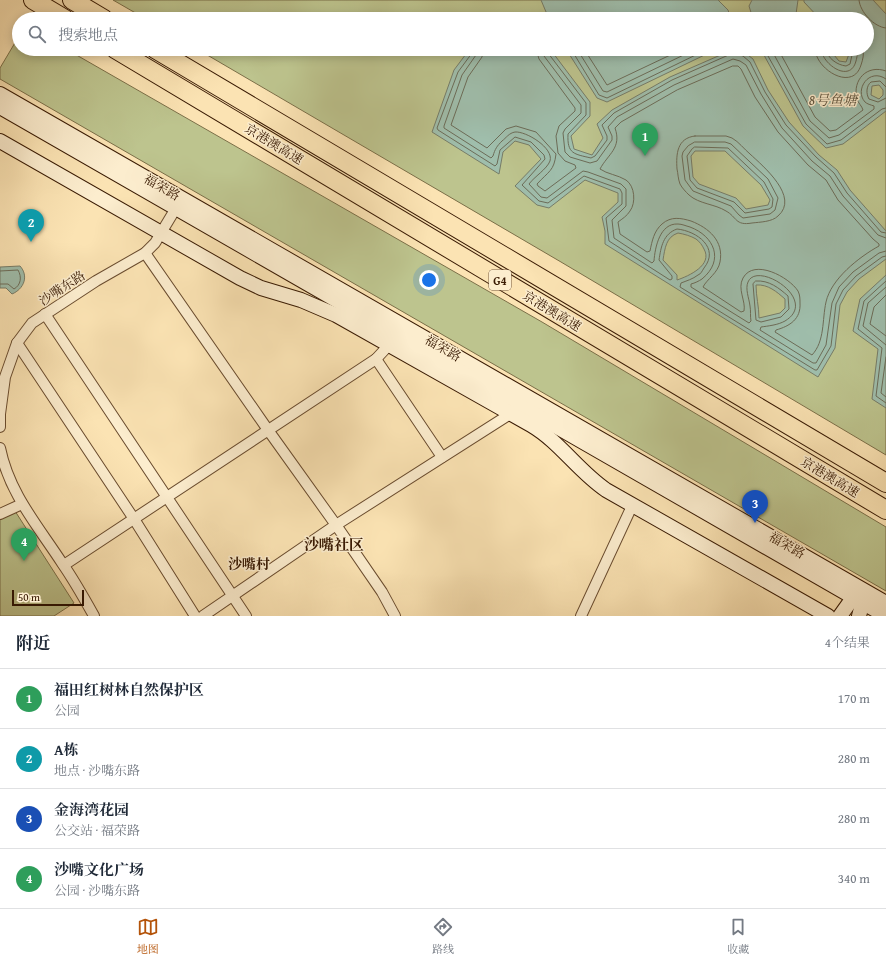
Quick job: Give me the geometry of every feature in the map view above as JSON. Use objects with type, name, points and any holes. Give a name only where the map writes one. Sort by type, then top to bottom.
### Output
[{"type":"highway","points":[[33,0],[53,12]]},
{"type":"highway","points":[[72,0],[92,12]]},
{"type":"highway","name":"京港澳高速","points":[[127,56],[886,510]]},
{"type":"highway","name":"京港澳高速","points":[[167,56],[886,483]]},
{"type":"main road","name":"福荣路","points":[[0,94],[517,410],[862,595],[886,603]]},
{"type":"main road","name":"福荣路","points":[[0,107],[179,203],[862,595],[886,616]]},
{"type":"main road","points":[[0,141],[248,283],[268,291],[318,306],[390,345],[517,410],[548,436],[599,486],[828,616]]},
{"type":"main road","points":[[325,294],[336,315]]},
{"type":"main road","points":[[336,315],[364,316]]},
{"type":"main road","points":[[840,616],[862,595]]},
{"type":"main road","points":[[859,616],[862,595]]},
{"type":"main road","points":[[807,604],[812,609],[815,616]]},
{"type":"main road","points":[[868,616],[878,616]]},
{"type":"street","name":"沙嘴东路","points":[[0,427],[0,414],[5,377],[17,343],[32,323],[96,281],[145,253],[155,243],[179,203]]},
{"type":"street","points":[[145,253],[336,525],[382,592],[395,616]]},
{"type":"street","points":[[45,314],[246,616]]},
{"type":"street","points":[[17,343],[134,519],[195,616]]},
{"type":"street","points":[[64,565],[376,359],[390,345]]},
{"type":"street","points":[[376,359],[442,457]]},
{"type":"street","points":[[202,616],[336,525],[517,410]]},
{"type":"street","points":[[0,448],[7,475],[14,492],[64,565],[94,616]]},
{"type":"street","points":[[0,514],[22,504]]},
{"type":"street","points":[[581,616],[632,506]]},
{"type":"green space","points":[[113,0],[886,0],[886,455],[561,262],[209,56],[874,56],[874,12],[134,12]]},
{"type":"green space","points":[[12,48],[12,56],[78,56],[542,322],[886,527],[886,591],[0,79],[0,68]]},
{"type":"green space","points":[[15,511],[74,603],[54,616],[0,616],[0,518]]},
{"type":"water","points":[[541,0],[718,0],[729,12],[546,12]]},
{"type":"water","points":[[752,0],[798,0],[796,12],[751,12],[749,6]]},
{"type":"water","name":"8号鱼塘","points":[[804,0],[873,0],[886,14],[886,111],[843,144],[826,148],[803,126],[765,56],[835,56],[839,61],[846,62],[848,56],[874,56],[874,12],[813,12],[804,2]],"holes":[[[879,85],[883,90],[883,95],[879,99],[871,95],[872,86]]]},
{"type":"water","points":[[464,56],[555,56],[590,102],[590,116],[571,136],[574,149],[592,155],[603,138],[597,124],[612,110],[670,77],[718,56],[749,56],[753,59],[768,90],[789,122],[819,155],[837,170],[850,190],[886,231],[886,259],[859,279],[847,292],[840,305],[835,348],[818,377],[605,244],[605,231],[602,217],[618,202],[618,193],[585,180],[549,208],[537,205],[515,186],[541,159],[529,145],[515,141],[503,152],[499,174],[432,132],[454,70]],"holes":[[[695,151],[725,151],[761,185],[770,200],[768,205],[746,209],[736,198],[699,184],[693,177],[691,156]],[[678,233],[690,236],[700,242],[706,255],[703,265],[688,276],[677,280],[677,275],[663,260],[664,251],[669,240]],[[756,285],[768,287],[775,291],[785,299],[785,308],[780,313],[759,318]]]},
{"type":"water","points":[[570,56],[702,56],[607,102],[597,98]]},
{"type":"water","points":[[20,266],[23,270],[25,278],[20,289],[12,294],[6,288],[0,288],[0,267]]},
{"type":"water","points":[[886,275],[886,408],[872,399],[878,349],[853,331],[860,299]]},
{"type":"place","name":"福田红树林自然保护区","points":[[645,156]]},
{"type":"place","name":"A栋","points":[[31,242]]},
{"type":"place","name":"金海湾花园","points":[[755,523]]},
{"type":"place","name":"沙嘴文化广场","points":[[24,561]]},
{"type":"district","name":"沙嘴社区","points":[[334,544]]},
{"type":"district","name":"沙嘴村","points":[[249,564]]}]
